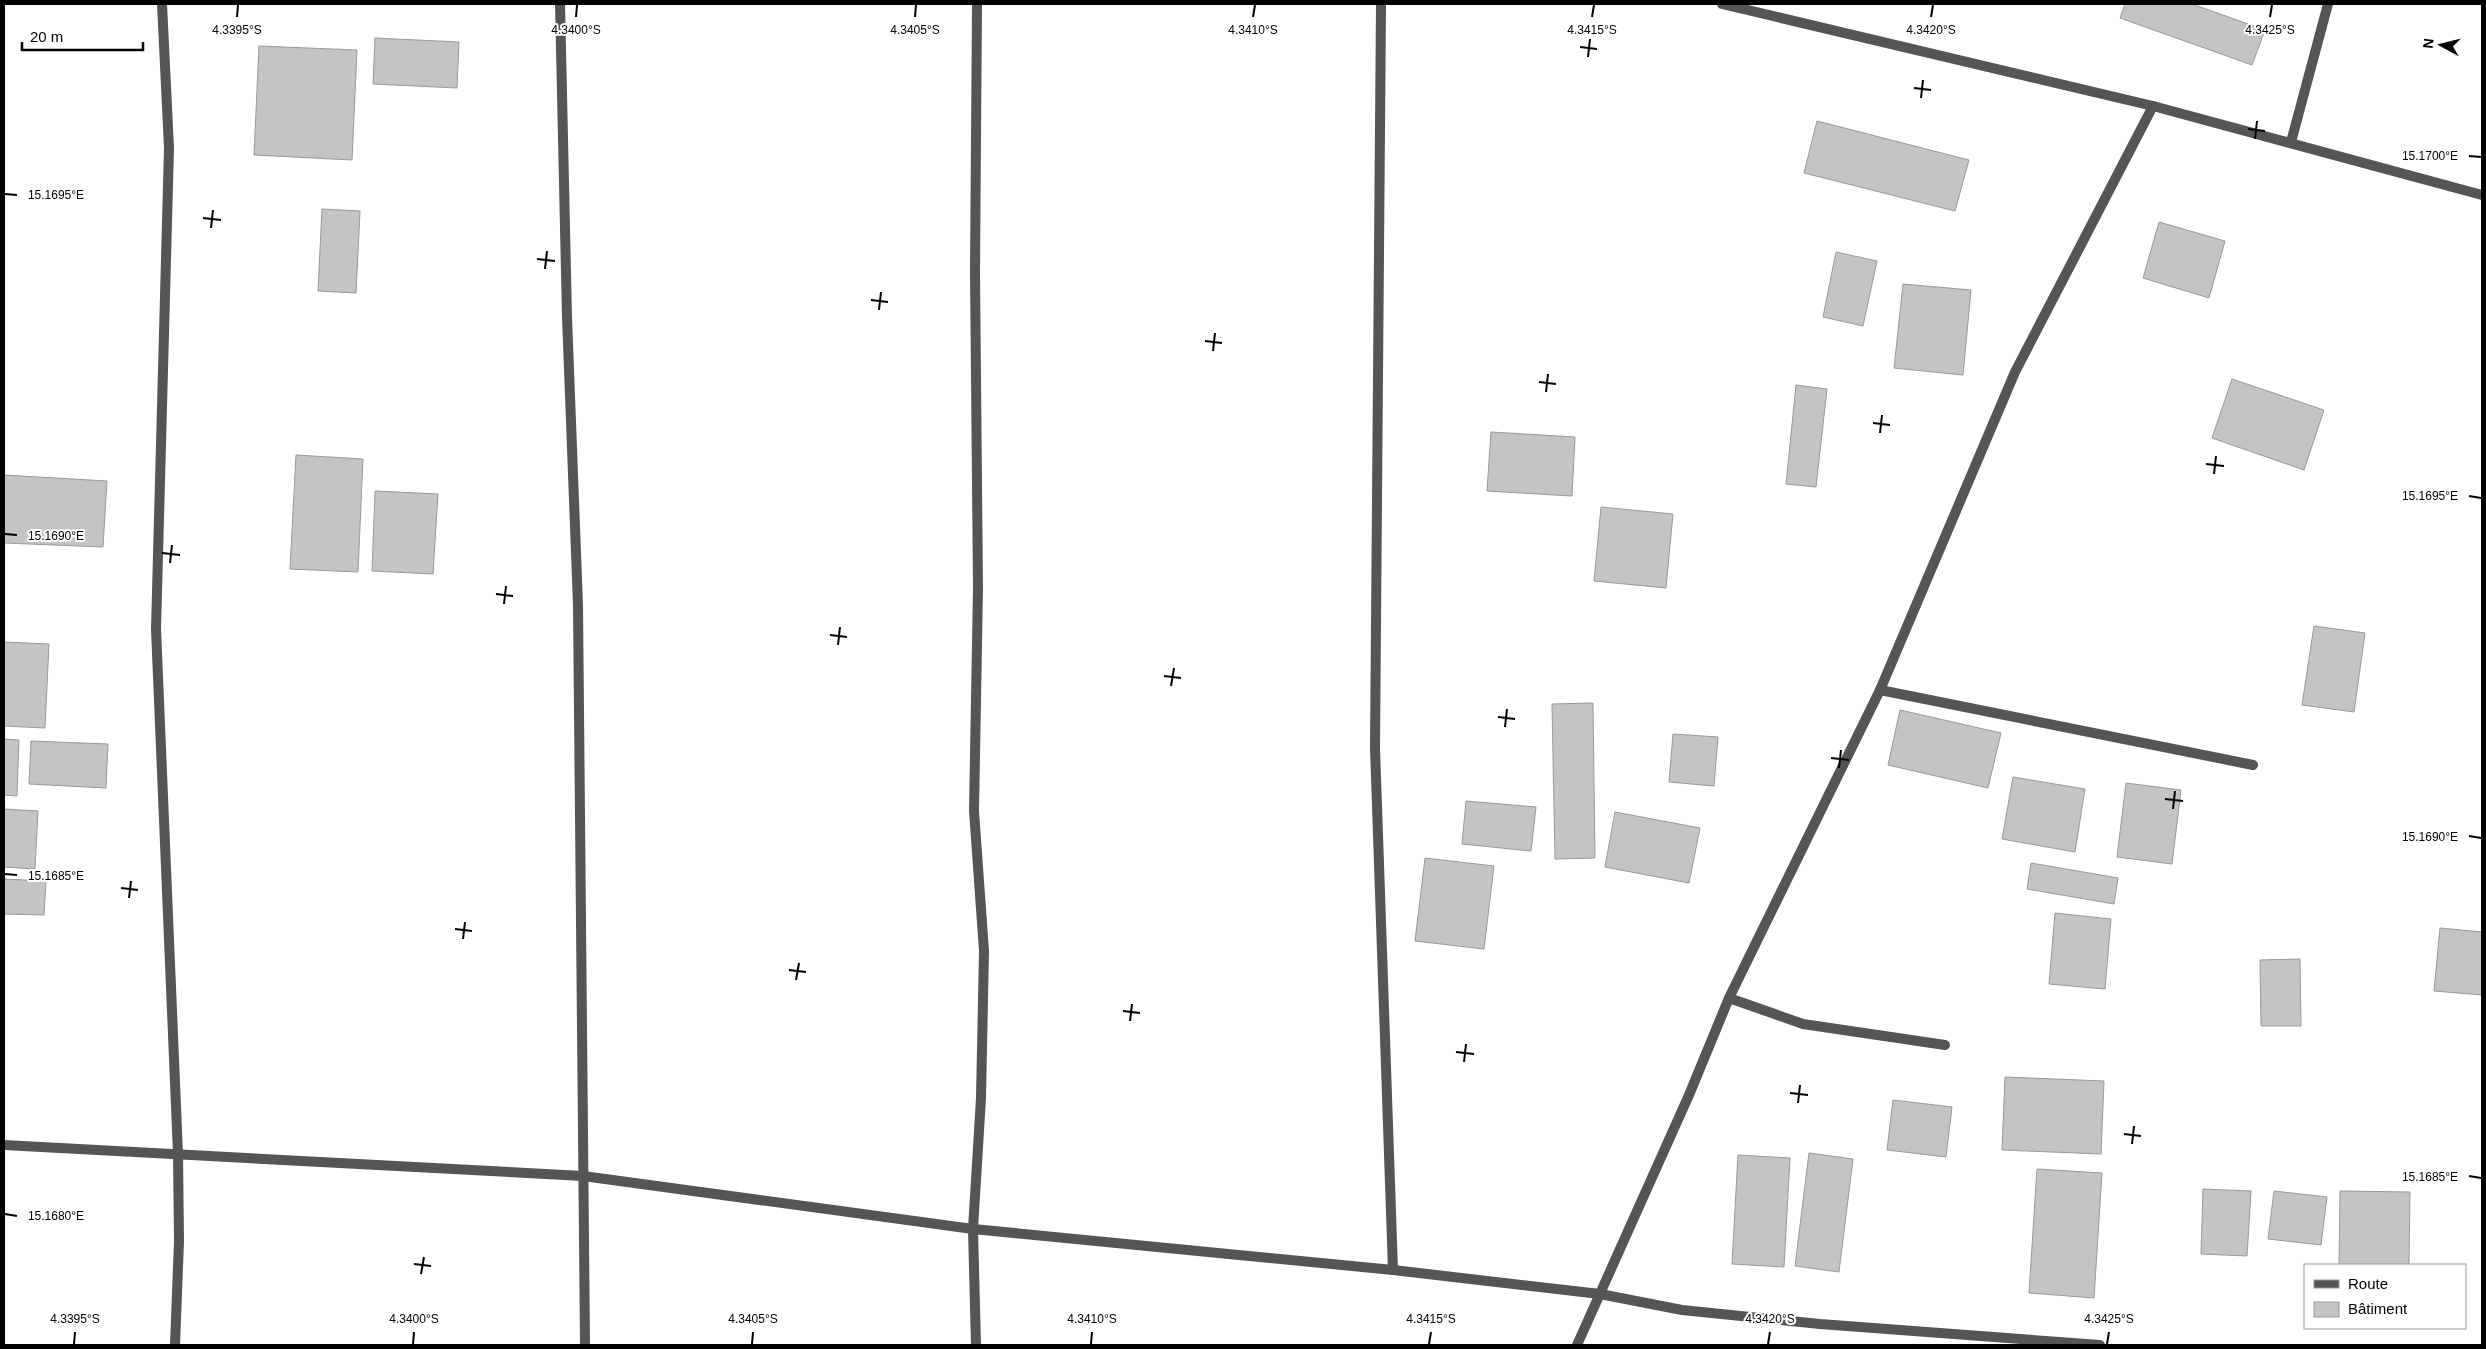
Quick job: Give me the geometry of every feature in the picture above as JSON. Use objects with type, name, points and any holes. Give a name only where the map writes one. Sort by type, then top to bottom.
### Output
[{"type":"street","points":[[162,4],[169,148],[156,629],[178,1154],[180,1241],[176,1345]]},
{"type":"street","points":[[560,4],[567,317],[578,606],[585,1345]]},
{"type":"street","points":[[976,1345],[973,1229],[981,1098],[984,950],[974,811],[978,588],[975,272],[977,4]]},
{"type":"street","points":[[1381,4],[1375,748],[1393,1270]]},
{"type":"street","points":[[1722,4],[2153,106],[2482,195]]},
{"type":"street","points":[[2291,142],[2328,4]]},
{"type":"street","points":[[1577,1345],[1689,1095],[1729,998],[1880,690],[2015,372],[2153,106]]},
{"type":"street","points":[[1880,690],[2254,765]]},
{"type":"street","points":[[1729,998],[1803,1024],[1945,1045]]},
{"type":"street","points":[[4,1145],[582,1176],[973,1229],[1393,1270],[1600,1294],[1682,1310],[1791,1321],[2100,1345]]},
{"type":"building","points":[[2125,4],[2192,4],[2265,30],[2252,65],[2120,18]]},
{"type":"building","points":[[375,38],[459,42],[457,88],[373,84]]},
{"type":"building","points":[[259,46],[357,50],[352,160],[254,155]]},
{"type":"building","points":[[1817,121],[1969,160],[1955,211],[1804,173]]},
{"type":"building","points":[[322,209],[360,211],[356,293],[318,291]]},
{"type":"building","points":[[2159,222],[2225,241],[2209,298],[2143,278]]},
{"type":"building","points":[[1836,252],[1877,261],[1863,326],[1823,317]]},
{"type":"building","points":[[1903,284],[1971,290],[1963,375],[1894,368]]},
{"type":"building","points":[[2232,379],[2324,410],[2304,470],[2212,438]]},
{"type":"building","points":[[1796,385],[1827,389],[1816,487],[1786,484]]},
{"type":"building","points":[[1491,432],[1575,437],[1572,496],[1487,491]]},
{"type":"building","points":[[296,455],[363,459],[358,572],[290,569]]},
{"type":"building","points":[[4,475],[107,481],[103,547],[4,543]]},
{"type":"building","points":[[375,491],[438,494],[433,574],[372,571]]},
{"type":"building","points":[[1601,507],[1673,514],[1666,588],[1594,581]]},
{"type":"building","points":[[2314,626],[2365,633],[2354,712],[2302,705]]},
{"type":"building","points":[[4,642],[49,644],[45,728],[4,726]]},
{"type":"building","points":[[1593,703],[1595,858],[1555,859],[1552,704]]},
{"type":"building","points":[[1900,710],[2001,733],[1988,788],[1888,765]]},
{"type":"building","points":[[1673,734],[1718,737],[1714,786],[1669,782]]},
{"type":"building","points":[[4,739],[19,740],[17,796],[4,795]]},
{"type":"building","points":[[31,741],[108,744],[106,788],[29,784]]},
{"type":"building","points":[[2013,777],[2085,789],[2075,852],[2002,839]]},
{"type":"building","points":[[2126,783],[2181,790],[2172,864],[2117,857]]},
{"type":"building","points":[[1466,801],[1536,807],[1531,851],[1462,844]]},
{"type":"building","points":[[4,809],[38,811],[35,869],[4,867]]},
{"type":"building","points":[[1615,812],[1700,828],[1689,883],[1605,867]]},
{"type":"building","points":[[1425,858],[1494,866],[1484,949],[1415,941]]},
{"type":"building","points":[[2031,863],[2118,878],[2114,904],[2027,889]]},
{"type":"building","points":[[4,879],[46,881],[44,915],[4,914]]},
{"type":"building","points":[[2055,913],[2111,919],[2105,989],[2049,984]]},
{"type":"building","points":[[2440,928],[2482,932],[2482,995],[2434,991]]},
{"type":"building","points":[[2300,959],[2301,1026],[2261,1026],[2260,960]]},
{"type":"building","points":[[2005,1077],[2104,1081],[2101,1154],[2002,1150]]},
{"type":"building","points":[[1893,1100],[1952,1107],[1946,1157],[1887,1150]]},
{"type":"building","points":[[1809,1153],[1853,1159],[1839,1272],[1795,1266]]},
{"type":"building","points":[[1738,1155],[1790,1158],[1784,1267],[1732,1264]]},
{"type":"building","points":[[2037,1169],[2102,1173],[2094,1298],[2029,1293]]},
{"type":"building","points":[[2203,1189],[2251,1191],[2247,1256],[2201,1254]]},
{"type":"building","points":[[2274,1191],[2327,1197],[2321,1245],[2268,1239]]},
{"type":"building","points":[[2340,1191],[2410,1192],[2409,1264],[2339,1264]]}]
